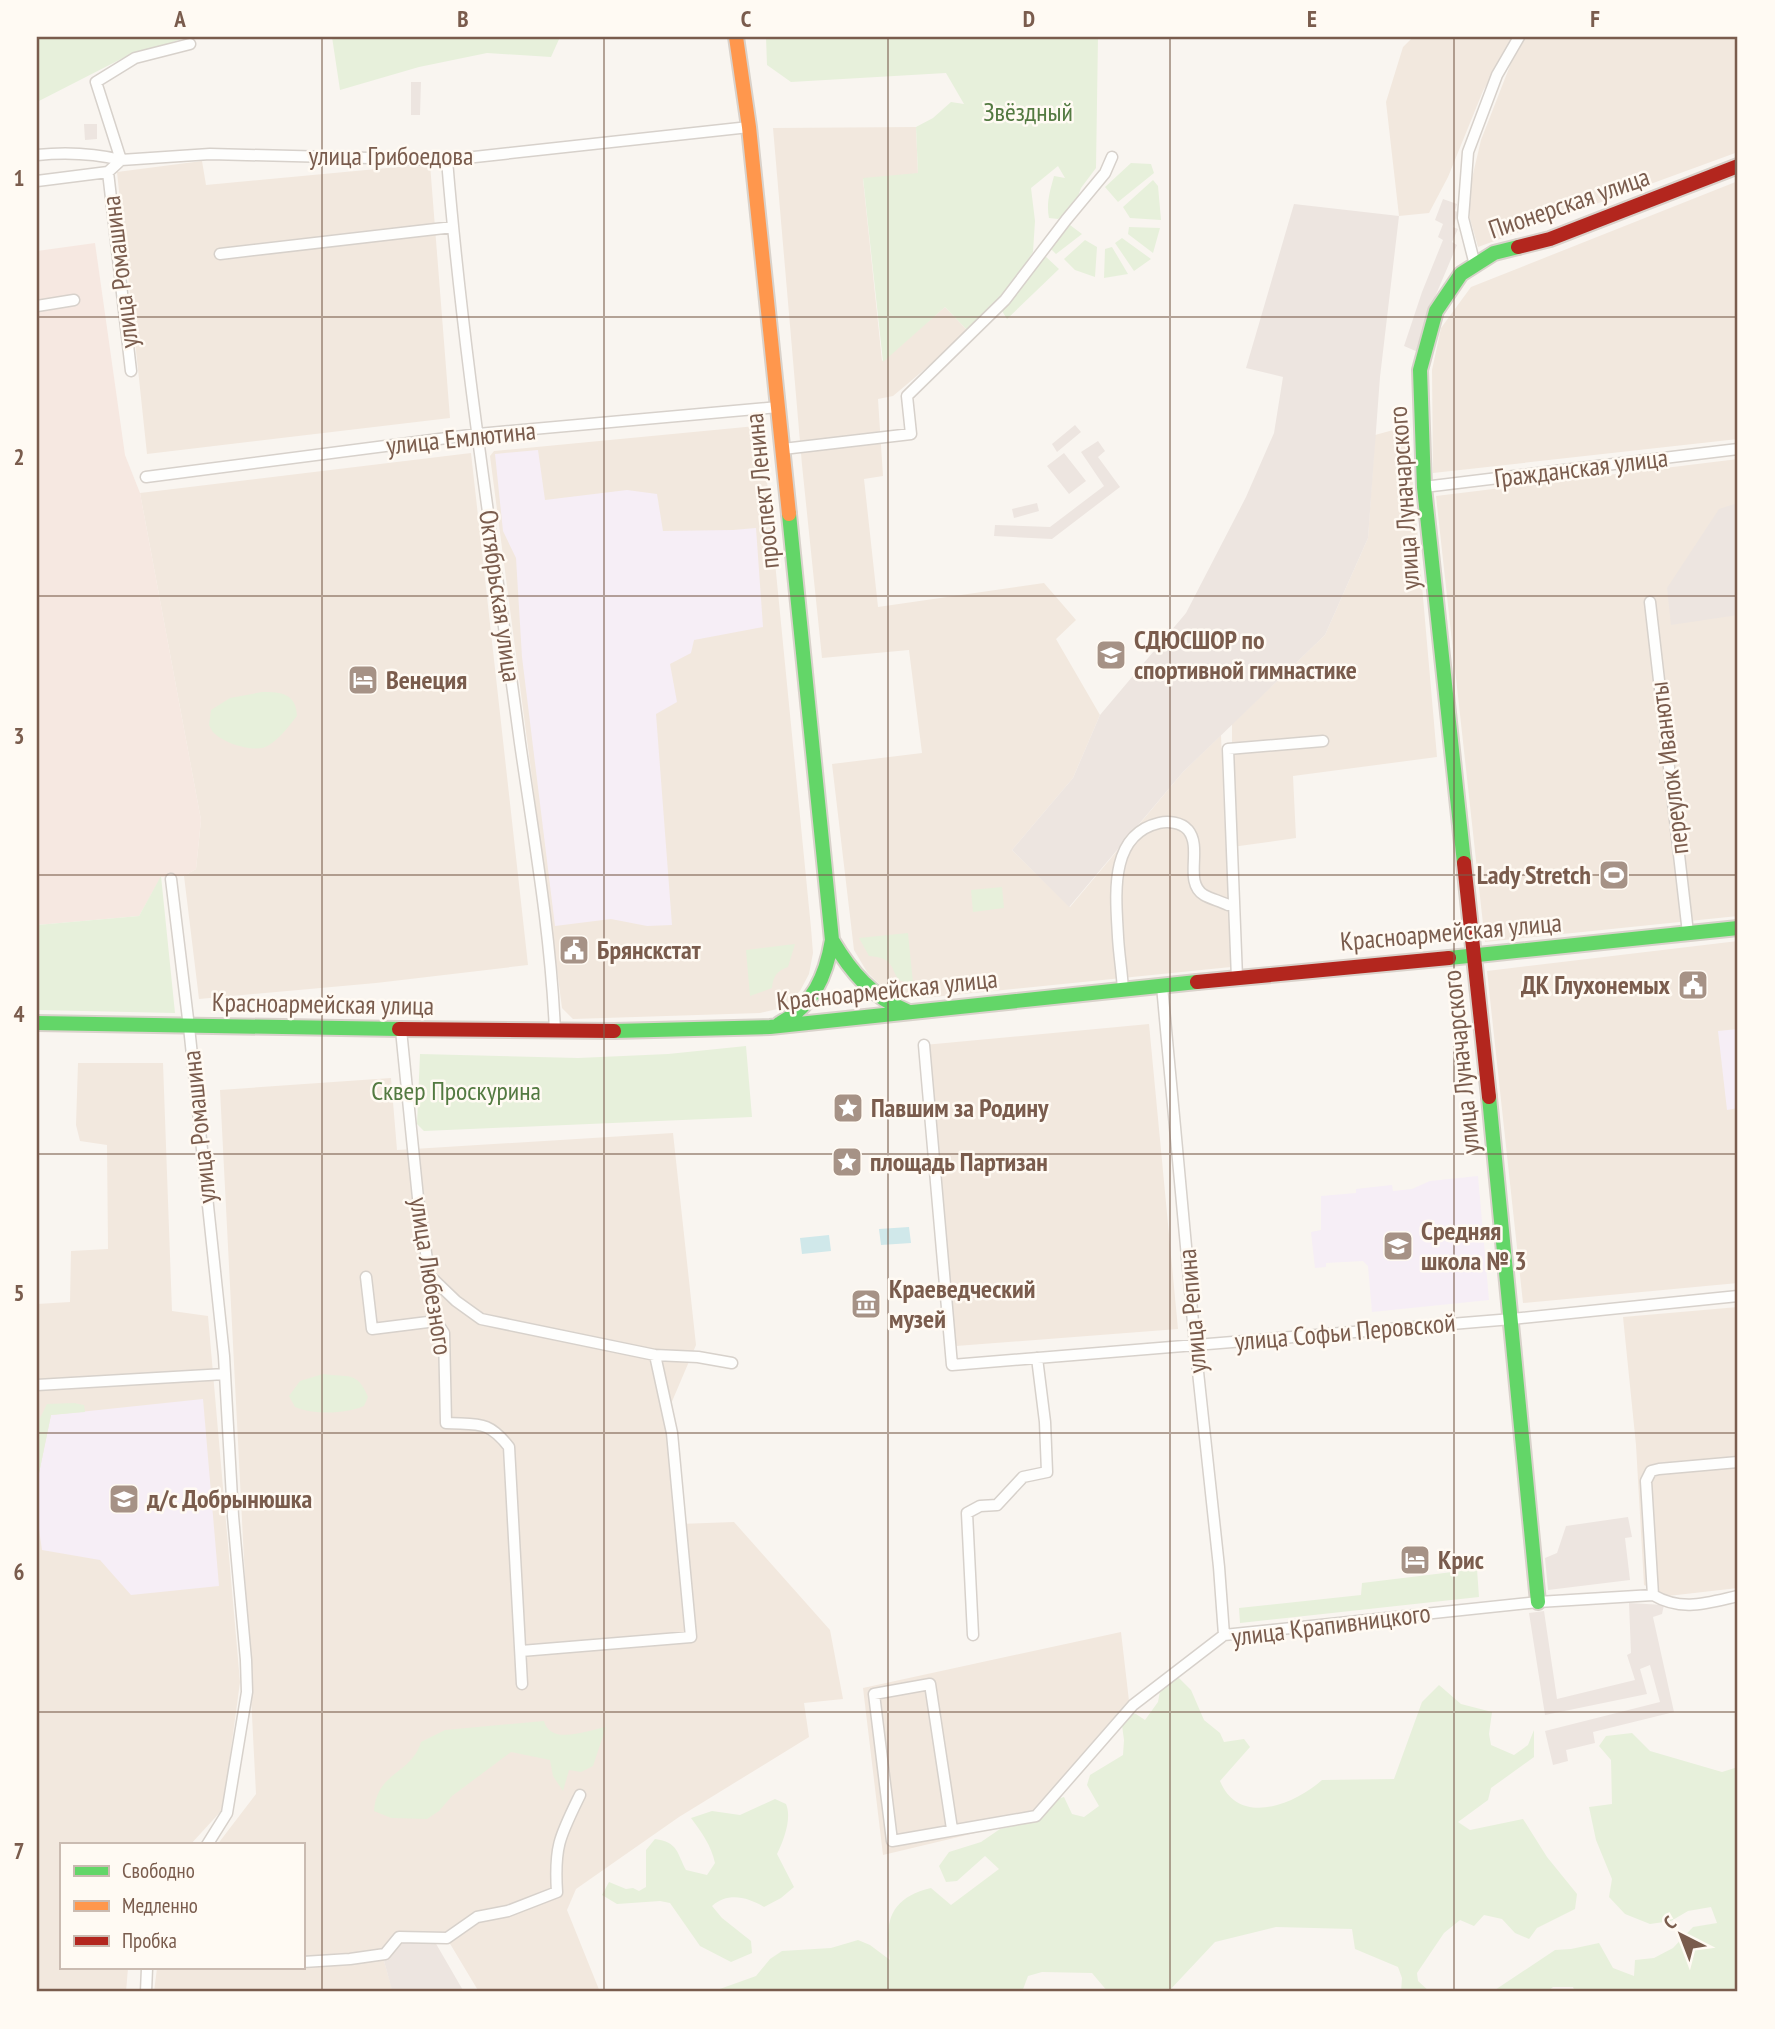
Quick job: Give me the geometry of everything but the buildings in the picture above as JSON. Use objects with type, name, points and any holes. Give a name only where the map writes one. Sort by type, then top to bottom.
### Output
[{"type":"main road","name":"проспект Ленина","points":[[736,37],[749,127],[832,940]]},
{"type":"main road","name":"Пионерская улица","points":[[1436,311],[1461,274],[1494,253],[1550,239],[1738,166]]},
{"type":"main road","name":"улица Луначарского","points":[[1436,311],[1420,370],[1424,487],[1475,956],[1538,1602]]},
{"type":"main road","name":"Красноармейская улица","points":[[37,1023],[555,1032],[770,1027],[1738,928]]},
{"type":"main road","points":[[832,940],[849,968],[865,987],[891,1006],[910,1012]]},
{"type":"main road","points":[[770,1027],[794,1016],[816,992],[828,962],[832,940]]},
{"type":"street","points":[[1475,265],[1463,218],[1468,152],[1497,75],[1518,37]]},
{"type":"street","points":[[37,181],[108,172],[121,160],[96,82],[135,58],[190,44]]},
{"type":"street","name":"улица Грибоедова","points":[[37,156],[60,153],[93,154],[121,160],[210,155],[447,160],[749,127]]},
{"type":"street","points":[[783,449],[911,434],[907,396],[1005,300],[1105,173],[1112,157]]},
{"type":"street","name":"Октябрьская улица","points":[[447,160],[478,435],[548,936],[555,1032]]},
{"type":"street","name":"улица Ромашина","points":[[108,172],[131,371]]},
{"type":"street","points":[[220,254],[453,227]]},
{"type":"street","points":[[37,306],[74,300]]},
{"type":"street","name":"улица Емлютина","points":[[145,477],[478,435],[778,407]]},
{"type":"street","name":"Гражданская улица","points":[[1424,487],[1738,449]]},
{"type":"street","name":"переулок Иванюты","points":[[1650,602],[1688,933]]},
{"type":"street","points":[[1237,978],[1228,749],[1323,741]]},
{"type":"street","points":[[1123,990],[1117,875],[1123,853],[1138,832],[1164,822],[1184,826],[1193,839],[1195,886],[1202,894],[1228,905]]},
{"type":"street","name":"улица Ромашина","points":[[171,879],[225,1374],[247,1692],[227,1813],[208,1843]]},
{"type":"street","name":"улица Репина","points":[[1162,986],[1224,1635]]},
{"type":"street","name":"улица Любезного","points":[[401,1030],[418,1198],[436,1321],[444,1333],[446,1423],[486,1425],[498,1433],[509,1447],[522,1684]]},
{"type":"street","name":"улица Софьи Перовской","points":[[924,1045],[952,1365],[1512,1318],[1738,1296]]},
{"type":"street","points":[[431,1276],[456,1301],[481,1319],[655,1355],[698,1357],[732,1363]]},
{"type":"street","points":[[366,1277],[372,1329],[436,1321]]},
{"type":"street","points":[[521,1651],[691,1637],[672,1433],[655,1355]]},
{"type":"street","points":[[973,1635],[967,1513],[980,1506],[997,1506],[1023,1477],[1048,1472],[1037,1358]]},
{"type":"street","points":[[37,1385],[225,1374]]},
{"type":"street","points":[[1653,1595],[1646,1481],[1651,1471],[1738,1462]]},
{"type":"street","name":"улица Крапивницкого","points":[[952,1829],[930,1684],[874,1694],[892,1840],[1037,1816],[1133,1705],[1224,1635],[1538,1602],[1653,1595],[1667,1603],[1689,1606],[1738,1596]]},
{"type":"street","points":[[304,1962],[385,1954],[399,1937],[447,1938],[477,1917],[508,1910],[558,1892],[555,1860],[560,1835],[580,1796]]},
{"type":"street","points":[[146,1992],[147,1969]]},
{"type":"shaded area","points":[[1413,37],[1513,37],[1483,91],[1448,177],[1429,213],[1399,216],[1386,102],[1403,47]]},
{"type":"shaded area","points":[[1526,37],[1738,37],[1738,152],[1478,247],[1470,219],[1469,191],[1481,140],[1511,63]]},
{"type":"shaded area","points":[[411,82],[421,82],[420,115],[411,115]]},
{"type":"shaded area","points":[[84,124],[97,124],[97,139],[85,140]]},
{"type":"shaded area","points":[[916,127],[918,174],[863,179],[882,361],[945,307],[969,332],[893,396],[878,399],[883,476],[864,479],[878,607],[1044,583],[1076,620],[1056,639],[1100,715],[1073,778],[1012,850],[1070,907],[1183,772],[1221,735],[1231,967],[913,999],[887,990],[877,982],[867,972],[854,950],[832,764],[922,753],[909,650],[822,658],[802,465],[773,128]]},
{"type":"shaded area","points":[[202,161],[206,185],[430,164],[450,418],[147,454],[117,172]]},
{"type":"shaded area","points":[[1738,181],[1738,439],[1433,473],[1432,370],[1441,328],[1471,287]]},
{"type":"shaded area","points":[[1443,199],[1457,204],[1455,211],[1458,212],[1453,227],[1458,229],[1452,242],[1457,245],[1435,297],[1418,352],[1404,346],[1443,240],[1438,237],[1443,224],[1435,220]]},
{"type":"shaded area","points":[[1294,204],[1399,216],[1380,377],[1368,538],[1325,635],[1183,772],[1069,907],[1012,850],[1073,778],[1100,715],[1186,613],[1246,497],[1274,433],[1283,377],[1246,368]]},
{"type":"shaded area","points":[[95,243],[125,455],[140,493],[201,820],[196,869],[184,876],[161,877],[139,916],[37,925],[37,251]]},
{"type":"shaded area","points":[[1075,425],[1081,432],[1057,452],[1052,444]]},
{"type":"shaded area","points":[[756,426],[762,430],[811,928],[813,953],[809,974],[800,991],[782,1008],[760,1013],[573,1019],[562,1008],[490,456],[494,451]]},
{"type":"shaded area","points":[[1408,426],[1437,757],[1293,776],[1296,838],[1232,847],[1232,724],[1325,635],[1368,538],[1375,435]]},
{"type":"shaded area","points":[[1098,441],[1105,451],[1098,457],[1120,487],[1052,539],[994,536],[995,525],[1050,527],[1104,486],[1081,452]]},
{"type":"shaded area","points":[[538,450],[545,500],[627,490],[657,494],[663,531],[756,528],[763,627],[694,640],[691,653],[670,664],[677,702],[656,714],[672,925],[647,926],[611,919],[555,926],[522,657],[516,558],[503,531],[495,454]]},
{"type":"shaded area","points":[[471,453],[528,965],[376,983],[199,999],[184,876],[196,869],[201,820],[140,493]]},
{"type":"shaded area","points":[[1064,453],[1086,481],[1069,494],[1047,466]]},
{"type":"shaded area","points":[[1738,459],[1738,916],[1485,942],[1436,496]]},
{"type":"shaded area","points":[[1037,503],[1039,511],[1014,518],[1012,509]]},
{"type":"shaded area","points":[[1738,503],[1738,615],[1671,625],[1667,588],[1719,509]]},
{"type":"shaded area","points":[[1738,941],[1738,1283],[1523,1303],[1487,971]]},
{"type":"shaded area","points":[[1149,1024],[1178,1329],[956,1346],[943,1254],[924,1045]]},
{"type":"shaded area","points":[[1738,1029],[1738,1108],[1727,1110],[1718,1031]]},
{"type":"shaded area","points":[[78,1063],[163,1063],[172,1311],[208,1316],[240,1682],[223,1809],[192,1843],[60,1843],[60,1969],[128,1969],[126,1992],[37,1992],[37,1304],[70,1302],[71,1251],[108,1249],[107,1145],[80,1141],[76,1125]]},
{"type":"shaded area","points":[[391,1078],[397,1150],[673,1133],[696,1345],[665,1418],[669,1422],[679,1524],[734,1522],[830,1630],[843,1699],[804,1703],[809,1737],[679,1817],[576,1889],[567,1910],[600,1992],[479,1992],[449,1942],[404,1942],[384,1961],[393,1992],[154,1992],[157,1969],[304,1969],[304,1843],[219,1843],[256,1794],[220,1090]]},
{"type":"shaded area","name":"Средняя школа № 3","points":[[1478,1176],[1489,1300],[1372,1312],[1368,1266],[1363,1261],[1326,1263],[1326,1267],[1315,1268],[1311,1232],[1321,1230],[1321,1196],[1356,1193],[1356,1189],[1392,1185],[1393,1191],[1412,1189],[1430,1181]]},
{"type":"shaded area","points":[[1738,1307],[1738,1588],[1668,1596],[1644,1585],[1636,1445],[1623,1317]]},
{"type":"shaded area","name":"д/с Добрынюшка","points":[[203,1399],[219,1586],[131,1595],[100,1560],[42,1550],[37,1515],[37,1483],[51,1415]]},
{"type":"shaded area","points":[[1628,1517],[1632,1537],[1625,1538],[1630,1580],[1548,1590],[1545,1558],[1557,1553],[1566,1526]]},
{"type":"shaded area","points":[[1629,1603],[1664,1605],[1662,1614],[1653,1617],[1674,1712],[1593,1732],[1595,1743],[1566,1750],[1568,1761],[1553,1765],[1545,1731],[1660,1702],[1650,1665],[1640,1669],[1647,1694],[1545,1715],[1529,1613],[1544,1611],[1557,1699],[1635,1680],[1627,1655],[1631,1653]]},
{"type":"shaded area","points":[[1121,1632],[1129,1701],[1034,1819],[883,1855],[863,1688]]},
{"type":"shaded area","points":[[404,1942],[435,1942],[464,1992],[392,1990],[384,1961]]},
{"type":"green space","points":[[37,37],[188,37],[123,58],[37,102]]},
{"type":"green space","points":[[332,37],[560,37],[551,57],[487,53],[419,67],[340,90]]},
{"type":"green space","name":"Звёздный","points":[[766,37],[1098,37],[1096,168],[1081,188],[1075,205],[1058,219],[1049,218],[1048,207],[1054,176],[1065,178],[1058,166],[1031,188],[1035,221],[1033,252],[1007,292],[973,324],[969,332],[945,307],[883,362],[863,178],[918,173],[916,127],[933,118],[951,102],[964,104],[946,73],[791,82],[767,65]]},
{"type":"green space","points":[[1131,163],[1151,164],[1154,173],[1118,202],[1105,187]]},
{"type":"green space","points":[[1153,180],[1158,186],[1161,220],[1130,218],[1123,207]]},
{"type":"green space","points":[[1070,225],[1082,234],[1056,254],[1051,249]]},
{"type":"green space","points":[[1129,227],[1160,228],[1153,253],[1128,234]]},
{"type":"green space","points":[[1122,238],[1151,259],[1134,271],[1115,243]]},
{"type":"green space","points":[[1085,240],[1097,247],[1095,277],[1075,270],[1064,259]]},
{"type":"green space","points":[[1112,247],[1128,274],[1104,278],[1105,249]]},
{"type":"green space","points":[[1044,255],[1059,269],[1007,319],[1002,311]]},
{"type":"green space","points":[[262,692],[286,695],[296,708],[297,716],[273,742],[264,748],[242,747],[220,738],[213,732],[209,725],[211,710],[230,698]]},
{"type":"green space","points":[[161,876],[175,1013],[37,1010],[37,925],[139,916]]},
{"type":"green space","points":[[1002,887],[1004,908],[973,912],[971,890]]},
{"type":"green space","points":[[908,933],[913,983],[899,979],[887,961],[869,956],[859,938]]},
{"type":"green space","points":[[795,944],[788,967],[776,974],[772,988],[750,996],[746,950]]},
{"type":"green space","name":"Сквер Проскурина","points":[[746,1046],[752,1117],[424,1131],[417,1124],[420,1054],[578,1058],[668,1054]]},
{"type":"green space","points":[[323,1374],[356,1379],[368,1397],[364,1406],[348,1411],[330,1412],[295,1407],[289,1396],[300,1381]]},
{"type":"green space","points":[[47,1404],[84,1405],[85,1412],[51,1415],[37,1483],[37,1424]]},
{"type":"green space","points":[[1477,1569],[1479,1597],[1240,1623],[1239,1608],[1361,1595],[1362,1583]]},
{"type":"green space","points":[[1178,1677],[1191,1690],[1204,1720],[1220,1733],[1224,1742],[1244,1739],[1250,1747],[1220,1781],[1229,1795],[1240,1804],[1253,1807],[1282,1803],[1297,1797],[1322,1780],[1394,1779],[1422,1702],[1439,1685],[1461,1704],[1492,1712],[1489,1734],[1491,1745],[1514,1755],[1528,1745],[1534,1730],[1534,1757],[1491,1788],[1488,1800],[1458,1822],[1470,1830],[1523,1819],[1547,1857],[1577,1894],[1575,1909],[1537,1928],[1529,1939],[1515,1933],[1502,1919],[1484,1915],[1474,1926],[1460,1920],[1444,1933],[1417,1973],[1418,1981],[1430,1992],[1401,1992],[1402,1978],[1398,1967],[1355,1949],[1352,1929],[1276,1927],[1215,1942],[1168,1992],[1108,1992],[1092,1973],[1042,1972],[1028,1976],[1022,1992],[717,1992],[756,1976],[770,1959],[782,1951],[831,1948],[858,1940],[870,1945],[890,1960],[890,1923],[898,1905],[906,1898],[931,1888],[951,1905],[999,1869],[985,1856],[957,1881],[946,1882],[939,1866],[949,1852],[981,1842],[1000,1829],[1029,1822],[1057,1799],[1064,1797],[1072,1814],[1084,1817],[1099,1806],[1087,1785],[1090,1775],[1123,1755],[1120,1711],[1136,1714],[1145,1720],[1158,1702],[1162,1681]]},
{"type":"green space","points":[[544,1721],[548,1729],[562,1735],[606,1727],[593,1766],[581,1772],[569,1770],[563,1791],[553,1776],[550,1760],[511,1752],[452,1796],[439,1811],[427,1819],[391,1818],[374,1811],[381,1788],[410,1761],[421,1742],[445,1730]]},
{"type":"green space","points":[[1632,1733],[1650,1751],[1722,1772],[1738,1767],[1738,1992],[1575,1992],[1573,1987],[1553,1987],[1547,1992],[1492,1992],[1555,1950],[1599,1943],[1613,1968],[1634,1976],[1635,1960],[1654,1958],[1673,1948],[1693,1927],[1717,1923],[1711,1907],[1688,1911],[1671,1921],[1650,1924],[1625,1914],[1609,1897],[1612,1879],[1596,1840],[1589,1807],[1612,1804],[1611,1760],[1599,1746],[1606,1736]]},
{"type":"green space","points":[[775,1799],[786,1804],[788,1810],[786,1829],[777,1854],[794,1887],[764,1907],[738,1898],[724,1899],[712,1906],[722,1918],[751,1941],[752,1953],[731,1962],[700,1946],[670,1903],[660,1901],[617,1904],[602,1895],[609,1882],[639,1891],[646,1887],[646,1850],[655,1839],[673,1846],[686,1870],[707,1875],[715,1863],[706,1839],[691,1818],[712,1811],[740,1815]]},
{"type":"water","points":[[909,1227],[911,1243],[881,1245],[879,1229]]},
{"type":"water","points":[[829,1235],[831,1251],[802,1254],[800,1238]]},
{"type":"traffic: fast","points":[[1464,863],[1424,487],[1420,370],[1436,311],[1461,274],[1494,253],[1518,247]]},
{"type":"traffic: fast","points":[[779,1024],[801,1008],[816,989],[826,966],[832,940],[789,514]]},
{"type":"traffic: fast","points":[[1449,958],[1738,928]]},
{"type":"traffic: fast","points":[[832,940],[863,982],[883,998],[907,1011]]},
{"type":"traffic: fast","points":[[614,1031],[770,1027],[1197,982]]},
{"type":"traffic: fast","points":[[37,1023],[399,1029]]},
{"type":"traffic: fast","points":[[1489,1097],[1538,1602]]},
{"type":"traffic: slow","points":[[736,37],[749,127],[789,514]]},
{"type":"traffic: jam","points":[[1518,247],[1550,239],[1738,166]]},
{"type":"traffic: jam","points":[[1464,863],[1489,1097]]},
{"type":"traffic: jam","points":[[1197,982],[1449,958]]},
{"type":"traffic: jam","points":[[399,1029],[614,1031]]},
{"type":"place","name":"СДЮСШОР по спортивной гимнастике","points":[[1111,655]]},
{"type":"place","name":"Венеция","points":[[363,680]]},
{"type":"place","name":"Lady Stretch","points":[[1614,875]]},
{"type":"place","name":"Брянскстат","points":[[574,950]]},
{"type":"place","name":"ДК Глухонемых","points":[[1693,985]]},
{"type":"place","name":"Павшим за Родину","points":[[848,1108]]},
{"type":"place","name":"площадь Партизан","points":[[847,1162]]},
{"type":"place","name":"Средняя школа № 3","points":[[1398,1246]]},
{"type":"place","name":"Краеведческий музей","points":[[866,1304]]},
{"type":"place","name":"д/с Добрынюшка","points":[[124,1499]]},
{"type":"place","name":"Крис","points":[[1415,1560]]}]
